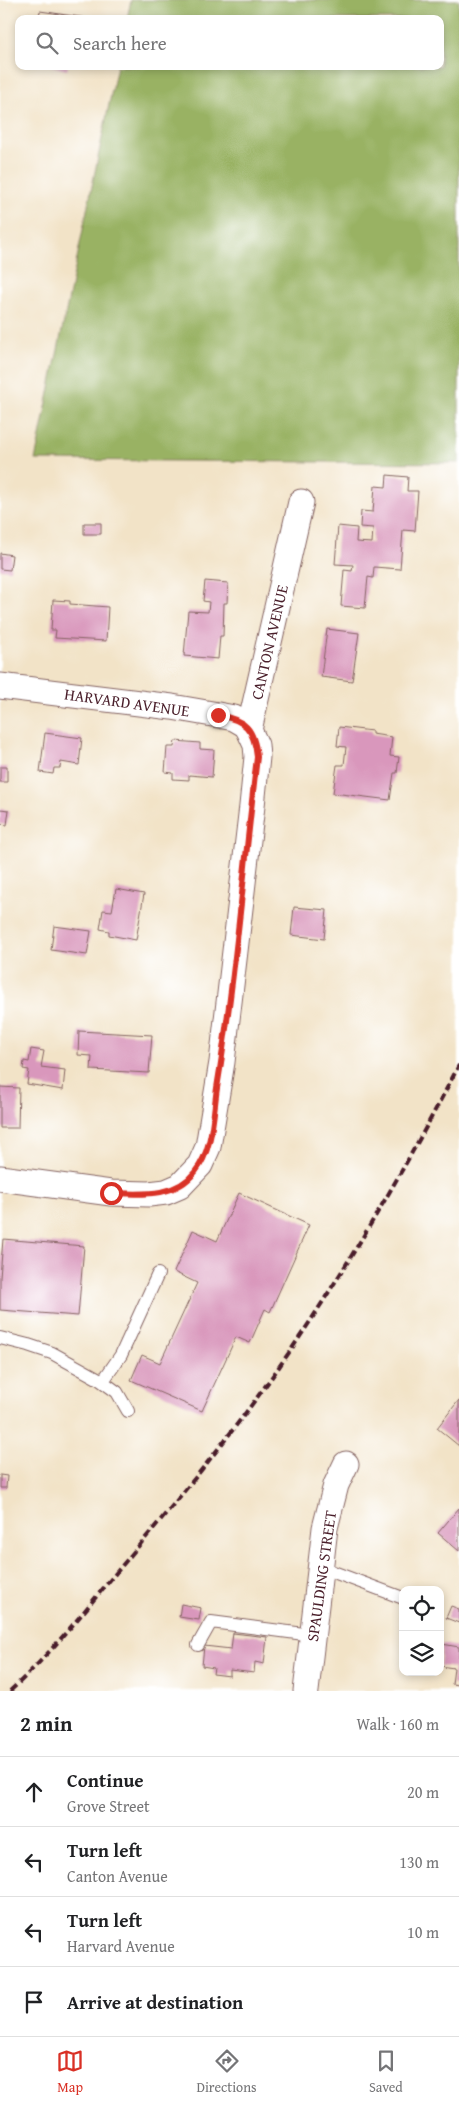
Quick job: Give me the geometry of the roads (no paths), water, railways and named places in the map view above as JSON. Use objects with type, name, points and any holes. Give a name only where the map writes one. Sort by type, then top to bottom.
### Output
[{"type":"street","name":"CANTON AVENUE","points":[[249,730],[301,502]]},
{"type":"street","name":"HARVARD AVENUE","points":[[0,686],[218,715],[234,718],[246,725],[249,730]]},
{"type":"street","points":[[0,1178],[132,1194],[166,1192],[178,1186],[195,1173],[208,1147],[222,1062],[257,757],[256,745],[249,730]]},
{"type":"street","name":"SPAULDING STREET","points":[[306,1691],[320,1567],[330,1506],[336,1485],[346,1464]]},
{"type":"lane","points":[[103,1381],[121,1356],[158,1274]]},
{"type":"lane","points":[[0,1338],[46,1351],[103,1381],[117,1392],[128,1411]]},
{"type":"lane","points":[[320,1567],[399,1597]]},
{"type":"lane","points":[[198,1645],[211,1622],[312,1635]]},
{"type":"railway","points":[[10,1691],[58,1642],[201,1471],[246,1413],[309,1323],[349,1260],[424,1131],[459,1065]]}]
